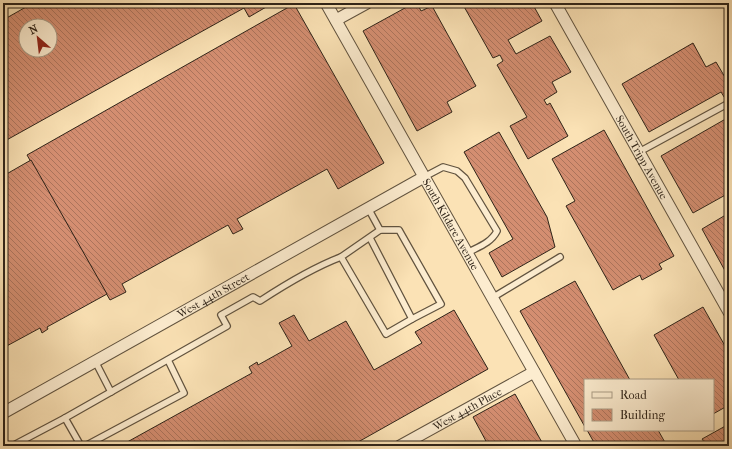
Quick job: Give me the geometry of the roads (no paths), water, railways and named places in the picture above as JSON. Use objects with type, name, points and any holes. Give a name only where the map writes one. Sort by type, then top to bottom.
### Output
[{"type":"street","name":"South Kildare Avenue","points":[[326,3],[576,446]]},
{"type":"street","points":[[336,20],[367,3]]},
{"type":"street","name":"South Tripp Avenue","points":[[555,3],[729,312]]},
{"type":"street","name":"West 44th Street","points":[[3,413],[424,177]]},
{"type":"street","name":"West 44th Place","points":[[400,446],[534,372]]},
{"type":"lane","points":[[639,152],[729,103]]},
{"type":"lane","points":[[424,177],[443,167],[457,171],[465,178],[497,231],[486,243],[467,253]]},
{"type":"lane","points":[[368,208],[380,230]]},
{"type":"lane","points":[[12,446],[65,418],[227,326],[221,315],[253,297],[260,301],[290,281],[322,264],[341,257],[380,230],[399,230],[441,304],[386,334],[341,257]]},
{"type":"lane","points":[[370,238],[412,319]]},
{"type":"lane","points":[[492,298],[560,257]]},
{"type":"lane","points":[[85,446],[184,393],[168,360]]},
{"type":"lane","points":[[95,361],[111,392]]},
{"type":"lane","points":[[65,418],[81,446]]}]
